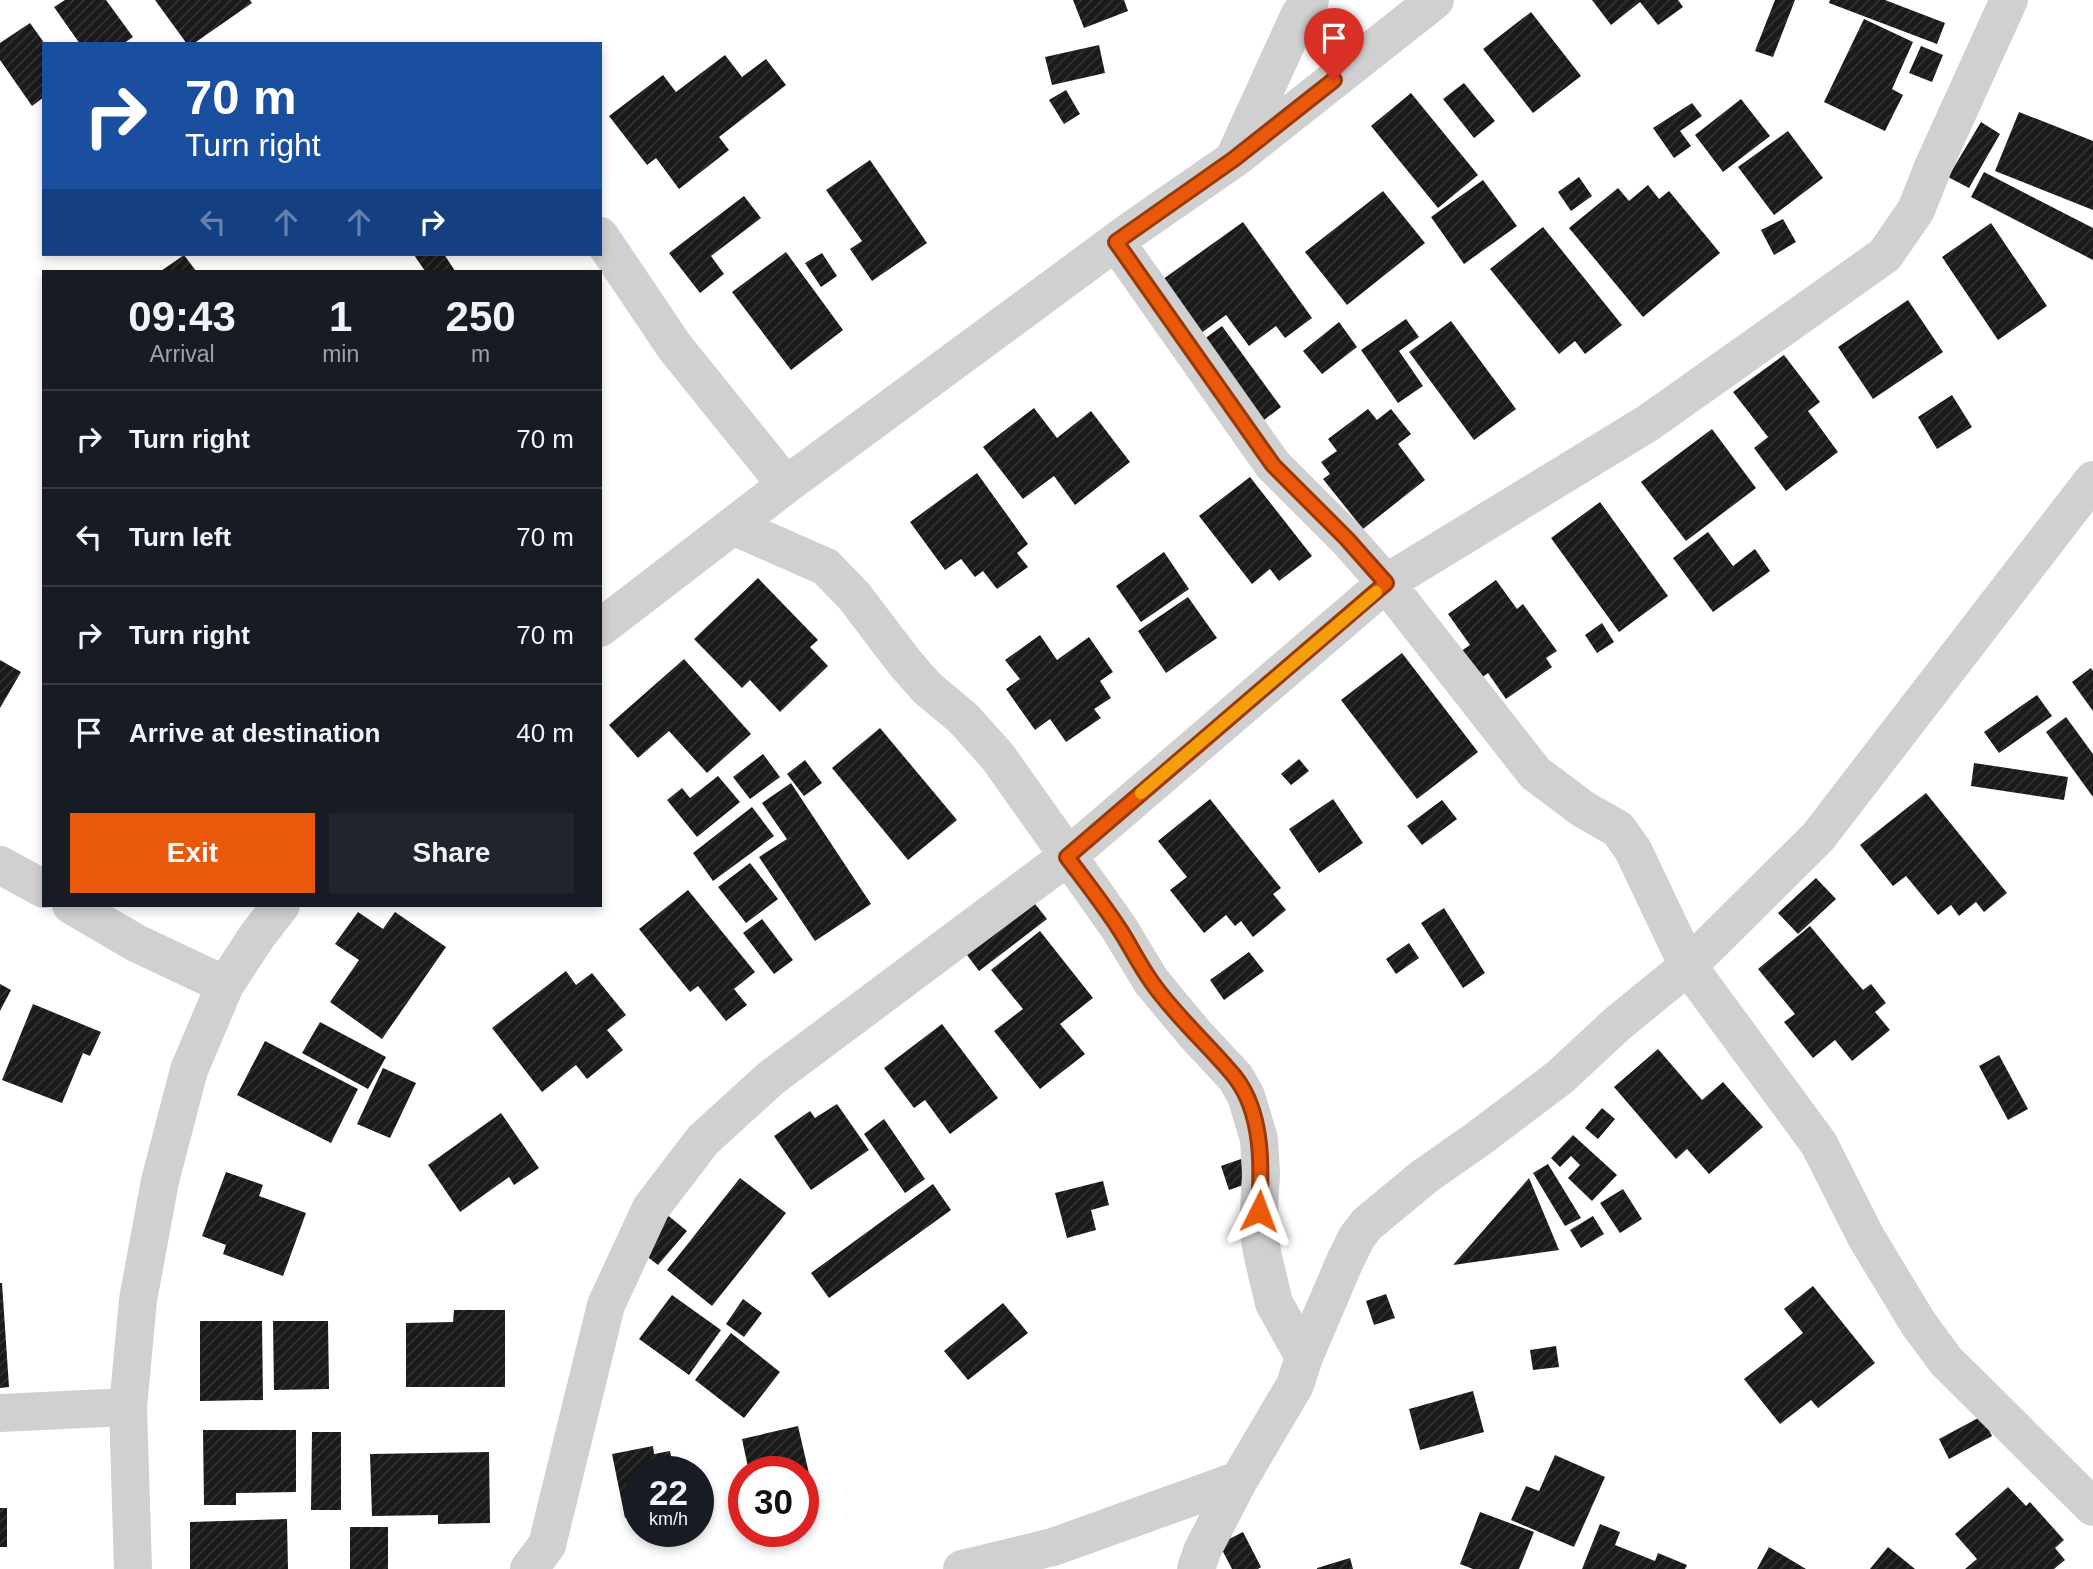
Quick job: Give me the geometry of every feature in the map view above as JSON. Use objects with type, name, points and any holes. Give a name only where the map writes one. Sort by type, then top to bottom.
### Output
[{"type":"street","points":[[1234,159],[1299,16],[1310,0]]},
{"type":"street","points":[[602,626],[786,485],[1116,242],[1234,159],[1435,0]]},
{"type":"street","points":[[529,1569],[547,1545],[606,1305],[651,1208],[703,1140],[771,1078],[1067,857],[1386,583],[1648,423],[1885,255],[1916,211],[1938,155],[2008,0]]},
{"type":"street","points":[[602,239],[674,346],[786,485]]},
{"type":"street","points":[[1116,242],[1273,465],[1347,539],[1386,583],[1535,773],[1583,809],[1618,829],[1633,850],[1688,966],[1819,1144],[1866,1237],[1918,1323],[1946,1361],[2093,1507]]},
{"type":"street","points":[[1196,1569],[1202,1551],[1239,1480],[1295,1385],[1304,1357],[1345,1261],[1367,1224],[1425,1176],[1560,1076],[1617,1024],[1688,966],[1818,836],[2090,494]]},
{"type":"street","points":[[733,526],[826,567],[854,596],[927,688],[963,718],[986,742],[1119,928],[1151,981],[1236,1078],[1246,1096],[1259,1139],[1261,1174],[1258,1228],[1274,1303],[1304,1357]]},
{"type":"street","points":[[0,865],[42,888]]},
{"type":"street","points":[[74,907],[136,943],[225,985]]},
{"type":"street","points":[[133,1569],[128,1407],[138,1300],[160,1181],[189,1070],[225,985],[279,907]]},
{"type":"street","points":[[0,1413],[128,1407]]},
{"type":"street","points":[[962,1569],[1053,1547],[1239,1480]]},
{"type":"building","points":[[65,0],[106,0],[133,37],[126,42],[79,42],[54,7]]},
{"type":"building","points":[[155,0],[250,0],[252,3],[196,42],[186,42]]},
{"type":"building","points":[[1073,0],[1124,0],[1128,11],[1084,28]]},
{"type":"building","points":[[1592,0],[1678,0],[1683,7],[1658,25],[1640,2],[1611,25]]},
{"type":"building","points":[[1775,0],[1795,0],[1773,57],[1755,51]]},
{"type":"building","points":[[1830,0],[1885,0],[1945,23],[1937,44],[1829,3]]},
{"type":"building","points":[[1531,12],[1581,76],[1533,113],[1483,49]]},
{"type":"building","points":[[1864,19],[1913,42],[1892,89],[1903,95],[1885,131],[1824,102]]},
{"type":"building","points":[[30,23],[44,42],[42,98],[32,106],[0,60],[0,43]]},
{"type":"building","points":[[1099,45],[1105,73],[1052,85],[1045,57]]},
{"type":"building","points":[[1921,46],[1943,55],[1932,82],[1909,73]]},
{"type":"building","points":[[725,55],[742,77],[766,59],[786,85],[719,137],[729,150],[679,189],[656,158],[647,165],[609,116],[663,75],[676,92]]},
{"type":"building","points":[[1464,83],[1495,121],[1474,138],[1443,99]]},
{"type":"building","points":[[1066,90],[1080,114],[1064,124],[1049,100]]},
{"type":"building","points":[[1411,93],[1478,175],[1438,208],[1371,126]]},
{"type":"building","points":[[1741,99],[1770,136],[1723,172],[1695,135]]},
{"type":"building","points":[[1692,103],[1702,116],[1680,131],[1691,146],[1674,158],[1653,128]]},
{"type":"building","points":[[2019,112],[2093,141],[2093,210],[1995,171]]},
{"type":"building","points":[[1981,122],[2000,134],[1969,188],[1948,177]]},
{"type":"building","points":[[1788,131],[1823,178],[1774,215],[1738,167]]},
{"type":"building","points":[[870,160],[927,243],[872,281],[850,249],[862,241],[826,190]]},
{"type":"building","points":[[1984,172],[2093,228],[2093,260],[1971,197]]},
{"type":"building","points":[[1579,177],[1592,196],[1571,211],[1558,192]]},
{"type":"building","points":[[1483,180],[1517,226],[1464,264],[1431,217]]},
{"type":"building","points":[[1648,185],[1659,199],[1669,191],[1720,253],[1643,317],[1569,228],[1618,188],[1629,201]]},
{"type":"building","points":[[1383,191],[1425,243],[1347,305],[1305,252]]},
{"type":"building","points":[[744,196],[761,218],[711,256],[724,274],[700,293],[669,253]]},
{"type":"building","points":[[1783,219],[1796,242],[1774,255],[1761,230]]},
{"type":"building","points":[[1243,222],[1312,318],[1285,338],[1276,326],[1249,346],[1226,315],[1197,336],[1159,282]]},
{"type":"building","points":[[1991,223],[2047,306],[1998,340],[1942,257]]},
{"type":"building","points":[[1543,227],[1622,325],[1585,354],[1575,341],[1559,354],[1490,269]]},
{"type":"building","points":[[786,252],[843,330],[791,370],[732,292]]},
{"type":"building","points":[[822,253],[837,276],[821,287],[805,263]]},
{"type":"building","points":[[185,256],[195,270],[162,270]]},
{"type":"building","points":[[415,256],[445,256],[454,270],[424,270]]},
{"type":"building","points":[[1908,300],[1943,352],[1873,399],[1838,347]]},
{"type":"building","points":[[1406,319],[1419,337],[1399,351],[1423,386],[1398,403],[1361,350]]},
{"type":"building","points":[[1451,321],[1516,409],[1474,440],[1409,352]]},
{"type":"building","points":[[1339,322],[1357,347],[1322,374],[1303,351]]},
{"type":"building","points":[[1222,326],[1281,407],[1260,423],[1200,342]]},
{"type":"building","points":[[1784,355],[1820,402],[1808,411],[1838,452],[1786,491],[1754,448],[1768,437],[1733,392]]},
{"type":"building","points":[[1952,395],[1972,427],[1937,449],[1918,417]]},
{"type":"building","points":[[1034,408],[1057,438],[1091,411],[1130,462],[1075,505],[1054,476],[1023,499],[983,447]]},
{"type":"building","points":[[1368,409],[1377,420],[1391,409],[1411,434],[1398,444],[1425,480],[1363,529],[1323,479],[1330,474],[1321,462],[1337,451],[1328,439]]},
{"type":"building","points":[[1712,429],[1756,488],[1686,541],[1641,482]]},
{"type":"building","points":[[977,473],[1028,544],[1017,553],[1028,567],[997,589],[983,571],[975,577],[961,559],[945,570],[910,522]]},
{"type":"building","points":[[1250,477],[1312,556],[1279,581],[1270,569],[1252,584],[1199,516]]},
{"type":"building","points":[[1600,502],[1668,596],[1619,632],[1551,538]]},
{"type":"building","points":[[1708,532],[1733,566],[1755,549],[1770,571],[1713,612],[1673,558]]},
{"type":"building","points":[[1164,552],[1189,589],[1141,622],[1116,586]]},
{"type":"building","points":[[758,578],[818,640],[810,647],[828,666],[780,712],[750,680],[742,688],[694,639]]},
{"type":"building","points":[[1496,580],[1517,609],[1523,604],[1557,651],[1546,658],[1552,667],[1506,699],[1488,673],[1473,684],[1454,656],[1470,645],[1448,614]]},
{"type":"building","points":[[1188,597],[1217,638],[1166,673],[1138,631]]},
{"type":"building","points":[[1602,623],[1614,642],[1597,653],[1585,635]]},
{"type":"building","points":[[1040,635],[1057,660],[1089,637],[1113,672],[1100,681],[1111,698],[1094,709],[1101,718],[1066,742],[1050,719],[1035,730],[1006,689],[1020,679],[1005,660]]},
{"type":"building","points":[[1402,653],[1478,752],[1417,799],[1341,700]]},
{"type":"building","points":[[684,659],[751,734],[707,773],[669,731],[638,758],[609,725]]},
{"type":"building","points":[[0,660],[21,672],[0,708]]},
{"type":"building","points":[[2091,668],[2093,671],[2093,711],[2072,682]]},
{"type":"building","points":[[2037,695],[2052,716],[1999,753],[1984,732]]},
{"type":"building","points":[[2066,717],[2093,754],[2093,797],[2046,732]]},
{"type":"building","points":[[880,728],[957,820],[908,860],[832,768]]},
{"type":"building","points":[[763,754],[780,777],[750,799],[733,777]]},
{"type":"building","points":[[1299,759],[1309,771],[1291,785],[1281,774]]},
{"type":"building","points":[[805,760],[822,783],[804,796],[787,774]]},
{"type":"building","points":[[1974,763],[2068,777],[2064,800],[1971,786]]},
{"type":"building","points":[[718,776],[740,802],[697,837],[667,800],[682,788],[690,798]]},
{"type":"building","points":[[791,783],[871,904],[815,941],[759,857],[787,839],[762,803]]},
{"type":"building","points":[[1926,793],[2007,893],[1984,912],[1976,902],[1959,916],[1951,905],[1938,915],[1906,876],[1893,886],[1860,845]]},
{"type":"building","points":[[1210,799],[1281,888],[1273,894],[1286,910],[1253,937],[1241,921],[1235,926],[1226,915],[1204,933],[1170,890],[1187,877],[1158,841]]},
{"type":"building","points":[[1333,799],[1363,843],[1319,873],[1289,829]]},
{"type":"building","points":[[1442,800],[1457,819],[1422,845],[1407,826]]},
{"type":"building","points":[[752,807],[774,836],[713,881],[693,853]]},
{"type":"building","points":[[750,863],[778,899],[746,923],[718,887]]},
{"type":"building","points":[[1816,878],[1836,899],[1798,934],[1778,913]]},
{"type":"building","points":[[688,890],[755,972],[734,989],[747,1005],[726,1021],[698,986],[690,992],[639,929]]},
{"type":"building","points":[[1032,900],[1047,919],[979,971],[964,951]]},
{"type":"building","points":[[1444,908],[1485,973],[1463,988],[1421,923]]},
{"type":"building","points":[[358,912],[383,929],[395,912],[446,947],[382,1039],[330,1002],[359,960],[335,944]]},
{"type":"building","points":[[762,919],[793,960],[774,974],[743,933]]},
{"type":"building","points":[[1810,926],[1863,990],[1871,984],[1886,1003],[1875,1012],[1890,1030],[1852,1061],[1835,1040],[1813,1058],[1784,1022],[1795,1014],[1758,969]]},
{"type":"building","points":[[1040,931],[1093,998],[1060,1024],[1085,1054],[1040,1089],[994,1031],[1023,1009],[991,970]]},
{"type":"building","points":[[1409,943],[1419,958],[1396,974],[1386,959]]},
{"type":"building","points":[[1249,952],[1264,971],[1224,1000],[1210,980]]},
{"type":"building","points":[[566,971],[576,985],[592,973],[626,1015],[607,1030],[623,1050],[587,1079],[576,1065],[542,1092],[492,1028]]},
{"type":"building","points":[[0,984],[11,990],[0,1011]]},
{"type":"building","points":[[33,1004],[101,1032],[90,1056],[83,1053],[62,1103],[2,1080]]},
{"type":"building","points":[[320,1022],[386,1057],[368,1089],[302,1053]]},
{"type":"building","points":[[942,1024],[998,1098],[950,1134],[925,1100],[914,1108],[884,1068]]},
{"type":"building","points":[[265,1041],[358,1089],[331,1143],[237,1095]]},
{"type":"building","points":[[1658,1049],[1702,1100],[1723,1082],[1763,1127],[1709,1174],[1687,1149],[1676,1159],[1614,1087]]},
{"type":"building","points":[[1999,1055],[2028,1109],[2008,1120],[1979,1066]]},
{"type":"building","points":[[383,1068],[416,1083],[390,1138],[357,1124]]},
{"type":"building","points":[[837,1104],[869,1150],[811,1190],[774,1136],[810,1111],[815,1118]]},
{"type":"building","points":[[1602,1108],[1615,1119],[1598,1139],[1585,1128]]},
{"type":"building","points":[[501,1113],[539,1168],[514,1185],[509,1177],[460,1212],[428,1165]]},
{"type":"building","points":[[884,1119],[925,1179],[905,1193],[864,1134]]},
{"type":"building","points":[[1573,1135],[1617,1175],[1592,1201],[1568,1178],[1580,1165],[1571,1156],[1560,1167],[1551,1158]]},
{"type":"building","points":[[1241,1159],[1249,1183],[1229,1190],[1221,1166]]},
{"type":"building","points":[[1548,1164],[1581,1218],[1565,1226],[1533,1173]]},
{"type":"building","points":[[226,1172],[263,1185],[259,1196],[306,1213],[283,1276],[223,1254],[226,1245],[202,1236]]},
{"type":"building","points":[[740,1178],[786,1213],[712,1306],[667,1270]]},
{"type":"building","points":[[1529,1178],[1559,1250],[1453,1265]]},
{"type":"building","points":[[1103,1181],[1109,1205],[1091,1210],[1096,1230],[1067,1238],[1055,1193]]},
{"type":"building","points":[[933,1184],[951,1210],[829,1298],[811,1273]]},
{"type":"building","points":[[1623,1189],[1642,1219],[1620,1233],[1600,1203]]},
{"type":"building","points":[[665,1213],[687,1231],[658,1265],[636,1248]]},
{"type":"building","points":[[1593,1216],[1604,1234],[1581,1248],[1570,1230]]},
{"type":"building","points":[[0,1283],[9,1387],[0,1388]]},
{"type":"building","points":[[1813,1286],[1875,1363],[1818,1408],[1811,1400],[1780,1424],[1744,1379],[1803,1333],[1784,1309]]},
{"type":"building","points":[[1386,1294],[1395,1318],[1374,1325],[1366,1301]]},
{"type":"building","points":[[672,1295],[721,1330],[689,1375],[639,1339]]},
{"type":"building","points":[[743,1299],[762,1313],[744,1337],[726,1324]]},
{"type":"building","points":[[1003,1303],[1028,1333],[968,1380],[944,1351]]},
{"type":"building","points":[[454,1310],[505,1310],[505,1387],[406,1387],[406,1323],[453,1322]]},
{"type":"building","points":[[200,1321],[262,1321],[263,1400],[200,1401]]},
{"type":"building","points":[[273,1321],[328,1321],[329,1389],[274,1390]]},
{"type":"building","points":[[731,1333],[780,1372],[744,1418],[695,1380]]},
{"type":"building","points":[[1556,1346],[1559,1367],[1533,1370],[1530,1350]]},
{"type":"building","points":[[1473,1391],[1484,1432],[1420,1450],[1409,1409]]},
{"type":"building","points":[[1982,1416],[1992,1436],[1949,1459],[1939,1439]]},
{"type":"building","points":[[798,1426],[805,1456],[746,1456],[742,1439]]},
{"type":"building","points":[[203,1430],[296,1430],[296,1492],[236,1493],[236,1505],[204,1505]]},
{"type":"building","points":[[312,1432],[341,1432],[341,1510],[311,1510]]},
{"type":"building","points":[[653,1446],[654,1454],[670,1451],[671,1456],[623,1456],[623,1508],[612,1454]]},
{"type":"building","points":[[489,1452],[490,1523],[438,1524],[438,1515],[372,1516],[370,1454]]},
{"type":"building","points":[[1555,1455],[1605,1477],[1574,1547],[1511,1520],[1526,1486],[1539,1491]]},
{"type":"building","points":[[2008,1487],[2026,1506],[2030,1502],[2064,1540],[2055,1548],[2065,1560],[2054,1569],[1965,1569],[1977,1559],[1955,1534]]},
{"type":"building","points":[[0,1508],[7,1508],[7,1547],[0,1547]]},
{"type":"building","points":[[1480,1512],[1534,1532],[1519,1569],[1473,1569],[1460,1564]]},
{"type":"building","points":[[287,1519],[288,1569],[190,1569],[190,1522]]},
{"type":"building","points":[[1600,1524],[1620,1532],[1615,1545],[1655,1561],[1658,1553],[1687,1565],[1685,1569],[1582,1569]]},
{"type":"building","points":[[350,1527],[388,1527],[388,1569],[350,1569]]},
{"type":"building","points":[[1243,1532],[1261,1567],[1258,1569],[1232,1569],[1219,1544]]},
{"type":"building","points":[[1769,1547],[1806,1569],[1757,1569]]},
{"type":"building","points":[[1888,1547],[1915,1569],[1870,1569]]},
{"type":"building","points":[[1350,1558],[1353,1569],[1317,1569],[1317,1568]]},
{"type":"slow traffic","points":[[1141,793],[1376,592]]},
{"type":"route","points":[[1259,1211],[1259,1139],[1246,1096],[1236,1078],[1151,981],[1119,928],[1067,857],[1386,583],[1347,539],[1273,465],[1116,242],[1234,159],[1334,80]]}]
